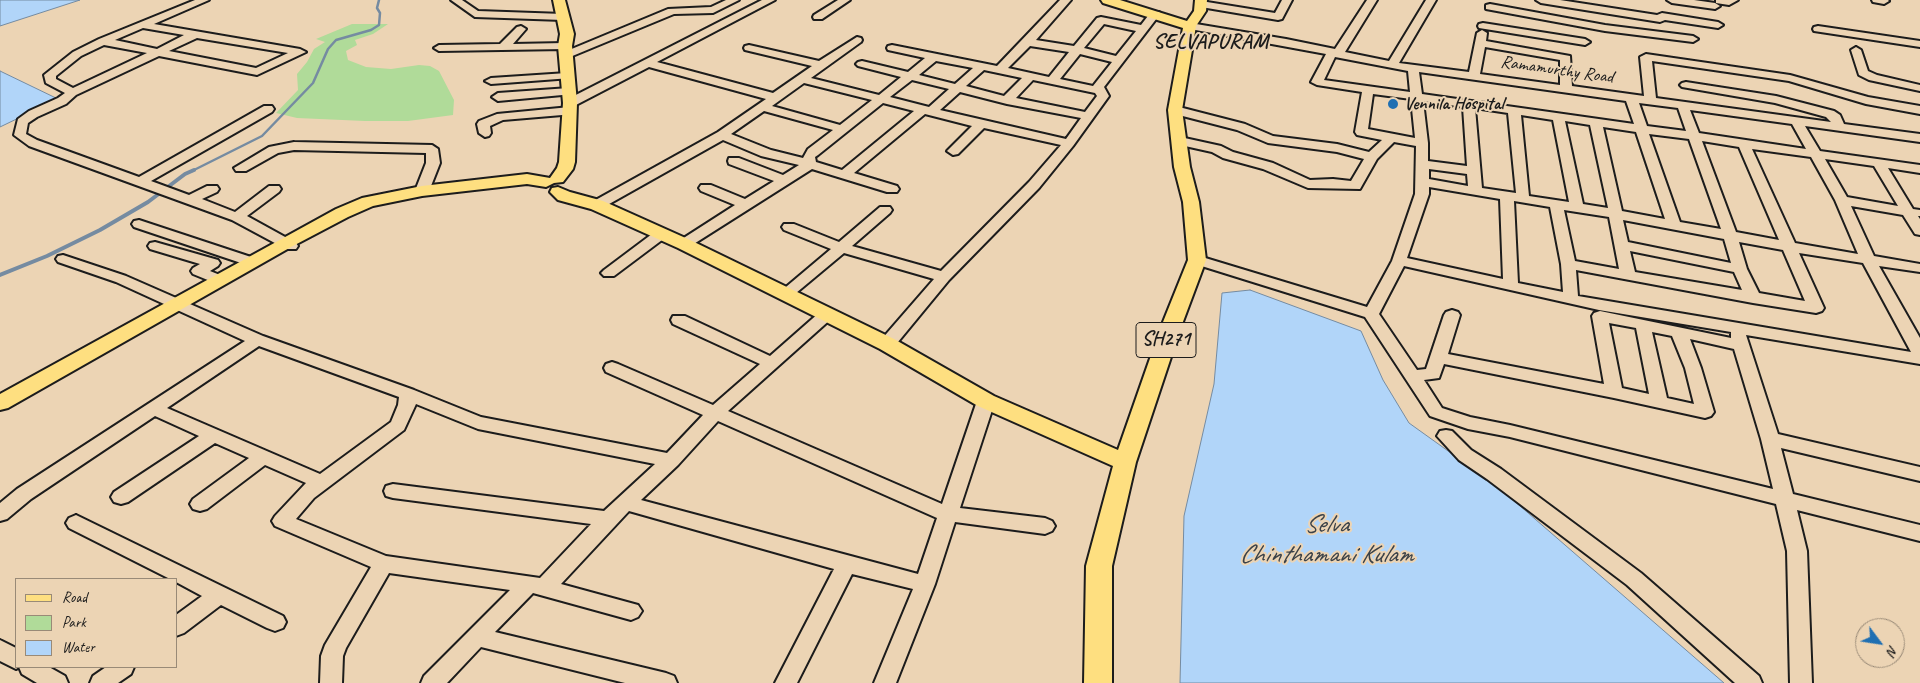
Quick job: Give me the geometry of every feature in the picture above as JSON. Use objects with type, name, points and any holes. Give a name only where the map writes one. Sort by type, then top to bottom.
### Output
[{"type":"main road","points":[[0,410],[252,262],[345,217],[378,205],[410,198],[480,190],[553,185],[565,169],[570,102],[565,51],[568,34],[559,0]]},
{"type":"main road","points":[[1107,0],[1156,14],[1194,14]]},
{"type":"main road","name":"SH271","points":[[1098,683],[1099,566],[1125,462],[1171,327],[1197,260],[1191,202],[1182,167],[1176,110],[1194,14]]},
{"type":"main road","points":[[0,403],[288,245],[342,213],[368,202],[422,191],[527,180],[553,185],[564,196],[591,203],[684,244],[887,344],[986,400],[1125,462]]},
{"type":"street","points":[[72,93],[67,88],[50,81],[50,75],[77,54],[103,40],[204,0]]},
{"type":"street","points":[[456,0],[475,14],[563,16]]},
{"type":"street","points":[[439,48],[503,47],[565,51],[672,11],[713,10],[734,0]]},
{"type":"street","points":[[485,133],[483,124],[501,117],[570,102],[770,0]]},
{"type":"street","points":[[818,17],[845,0]]},
{"type":"street","points":[[1000,70],[1066,0]]},
{"type":"street","points":[[1194,14],[1278,17],[1287,0]]},
{"type":"street","points":[[1372,0],[1317,82],[1814,152],[1920,169]]},
{"type":"street","points":[[1392,66],[1431,0]]},
{"type":"street","points":[[1541,0],[1591,4],[1660,19],[1662,16],[1718,25]]},
{"type":"street","points":[[1672,0],[1725,2]]},
{"type":"street","points":[[489,15],[503,2]]},
{"type":"street","points":[[1474,75],[1483,26],[1491,4],[1605,28],[1693,39]]},
{"type":"street","points":[[1098,90],[1098,87],[1118,60],[1156,14]]},
{"type":"street","name":"Ramamurthy Road","points":[[1194,14],[1286,42],[1392,66],[1474,75],[1682,106],[1920,138]]},
{"type":"street","points":[[1052,81],[1101,20],[1143,29]]},
{"type":"street","points":[[103,40],[257,72],[300,52],[142,25]]},
{"type":"street","points":[[1483,26],[1585,42]]},
{"type":"street","points":[[503,47],[521,29]]},
{"type":"street","points":[[1818,29],[1920,44]]},
{"type":"street","points":[[196,34],[72,93],[62,101],[33,114],[22,122],[20,135],[33,143],[192,199],[237,217],[288,245]]},
{"type":"street","points":[[591,203],[722,135],[857,40]]},
{"type":"street","points":[[1028,42],[1076,50],[1118,60]]},
{"type":"street","points":[[1480,44],[1566,58],[1566,88]]},
{"type":"street","points":[[749,48],[821,65]]},
{"type":"street","points":[[887,344],[944,277],[1034,185],[1070,143],[1087,116],[1103,96],[1103,93],[1098,90],[892,48]]},
{"type":"street","points":[[1856,50],[1863,73],[1903,86],[1920,88]]},
{"type":"street","points":[[684,244],[785,181],[809,163],[813,152],[934,57]]},
{"type":"street","points":[[1650,101],[1646,57],[1790,78],[1866,100],[1920,110]]},
{"type":"street","points":[[646,63],[777,98]]},
{"type":"street","points":[[862,64],[1007,100],[1087,116]]},
{"type":"street","points":[[844,174],[957,88],[982,66]]},
{"type":"street","points":[[1371,314],[1399,261],[1422,194],[1422,144],[1413,68]]},
{"type":"street","points":[[491,81],[568,76]]},
{"type":"street","points":[[1007,100],[1031,76]]},
{"type":"street","points":[[802,79],[981,124],[1070,143]]},
{"type":"street","points":[[1686,85],[1776,100],[1830,114],[1836,118],[1840,128]]},
{"type":"street","points":[[1368,89],[1361,132],[1422,144]]},
{"type":"street","points":[[498,97],[570,102]]},
{"type":"street","points":[[1631,98],[1674,226]]},
{"type":"street","points":[[1469,103],[1475,191]]},
{"type":"street","points":[[1682,106],[1730,235],[1740,269],[1753,298]]},
{"type":"street","points":[[763,107],[841,129]]},
{"type":"street","points":[[142,181],[268,109]]},
{"type":"street","points":[[1514,109],[1523,199]]},
{"type":"street","points":[[1176,110],[1241,127],[1272,140],[1337,148],[1372,156]]},
{"type":"street","points":[[1558,116],[1577,208]]},
{"type":"street","points":[[1595,121],[1628,275]]},
{"type":"street","points":[[1797,122],[1842,200],[1868,260],[1920,353]]},
{"type":"street","points":[[953,151],[981,124]]},
{"type":"street","points":[[722,135],[774,155],[809,163],[892,189]]},
{"type":"street","points":[[1180,141],[1216,149],[1228,155],[1268,166],[1308,184],[1333,183],[1355,186],[1372,156],[1391,138]]},
{"type":"street","points":[[1568,264],[1816,308],[1791,247],[1743,142]]},
{"type":"street","points":[[241,168],[274,150],[294,146],[432,149],[433,163],[422,191]]},
{"type":"street","points":[[734,161],[785,181]]},
{"type":"street","points":[[1878,162],[1914,213],[1920,231]]},
{"type":"street","points":[[1422,164],[1473,171]]},
{"type":"street","points":[[1422,182],[1920,268]]},
{"type":"street","points":[[706,188],[746,205]]},
{"type":"street","points":[[192,199],[212,189]]},
{"type":"street","points":[[237,217],[274,189]]},
{"type":"street","points":[[1506,196],[1511,286]]},
{"type":"street","points":[[1842,200],[1914,213]]},
{"type":"street","points":[[1556,204],[1568,264],[1571,299]]},
{"type":"street","points":[[785,295],[885,210]]},
{"type":"street","points":[[139,224],[252,262]]},
{"type":"street","points":[[789,227],[840,247],[944,277]]},
{"type":"street","points":[[609,273],[661,234]]},
{"type":"street","points":[[1623,245],[1740,269]]},
{"type":"street","points":[[154,246],[213,263],[198,271],[220,280]]},
{"type":"street","points":[[63,258],[181,304],[257,340],[408,394],[478,423],[672,460]]},
{"type":"street","points":[[1197,260],[1371,314],[1436,412],[1468,423],[1520,434],[1920,533]]},
{"type":"street","points":[[1399,261],[1571,299],[1599,311],[1643,325],[1679,332],[1739,337],[1920,359]]},
{"type":"street","points":[[1599,311],[1739,337]]},
{"type":"street","points":[[1599,311],[1614,392]]},
{"type":"street","points":[[432,683],[476,637],[537,586],[672,460],[714,414],[826,315]]},
{"type":"street","points":[[1411,376],[1433,374],[1452,315]]},
{"type":"street","points":[[680,320],[771,363]]},
{"type":"street","points":[[1643,325],[1659,401]]},
{"type":"street","points":[[1439,358],[1706,412],[1693,368],[1679,332]]},
{"type":"street","points":[[1739,337],[1770,439],[1797,552],[1801,683]]},
{"type":"street","points":[[0,514],[24,494],[257,340]]},
{"type":"street","points":[[612,368],[947,514],[1045,526]]},
{"type":"street","points":[[408,394],[407,405],[398,426],[307,493],[282,521],[384,564],[537,586],[631,611]]},
{"type":"street","points":[[885,683],[925,584],[986,400]]},
{"type":"street","points":[[152,408],[321,482]]},
{"type":"street","points":[[121,498],[213,435]]},
{"type":"street","points":[[1446,436],[1465,455],[1494,474],[1634,580],[1751,683]]},
{"type":"street","points":[[1770,439],[1920,474]]},
{"type":"street","points":[[200,504],[263,457]]},
{"type":"street","points":[[393,491],[608,519]]},
{"type":"street","points":[[625,503],[925,584]]},
{"type":"street","points":[[76,523],[275,622]]},
{"type":"street","points":[[331,683],[332,656],[336,645],[384,564]]},
{"type":"street","points":[[786,683],[847,564]]},
{"type":"street","points":[[178,626],[219,595]]},
{"type":"street","points":[[476,637],[666,683]]},
{"type":"street","points":[[0,649],[15,658]]},
{"type":"street","points":[[32,668],[57,683]]},
{"type":"street","points":[[101,683],[122,668]]},
{"type":"green space","points":[[352,24],[388,24],[373,34],[355,40],[357,45],[346,51],[348,60],[366,67],[391,69],[419,65],[430,66],[439,71],[454,100],[453,115],[408,121],[365,121],[297,118],[276,113],[298,90],[297,74],[307,62],[314,49],[325,42],[316,39]]},
{"type":"water","points":[[0,0],[80,0],[0,26]]},
{"type":"water","points":[[0,71],[58,99],[0,127]]},
{"type":"water","name":"Selva Chinthamani Kulam","points":[[1250,290],[1361,331],[1383,380],[1409,423],[1497,486],[1724,683],[1180,683],[1184,516],[1214,384],[1222,293]]},
{"type":"waterway","points":[[194,170],[262,136],[313,83],[328,49],[336,40],[371,30],[379,25],[380,13],[377,8],[379,0]]},
{"type":"waterway","points":[[0,275],[47,256],[100,230],[148,202],[185,174],[194,170]]},
{"type":"place","name":"Vennila Hospital","points":[[1393,104]]},
{"type":"district","name":"SELVAPURAM","points":[[1211,42]]}]
